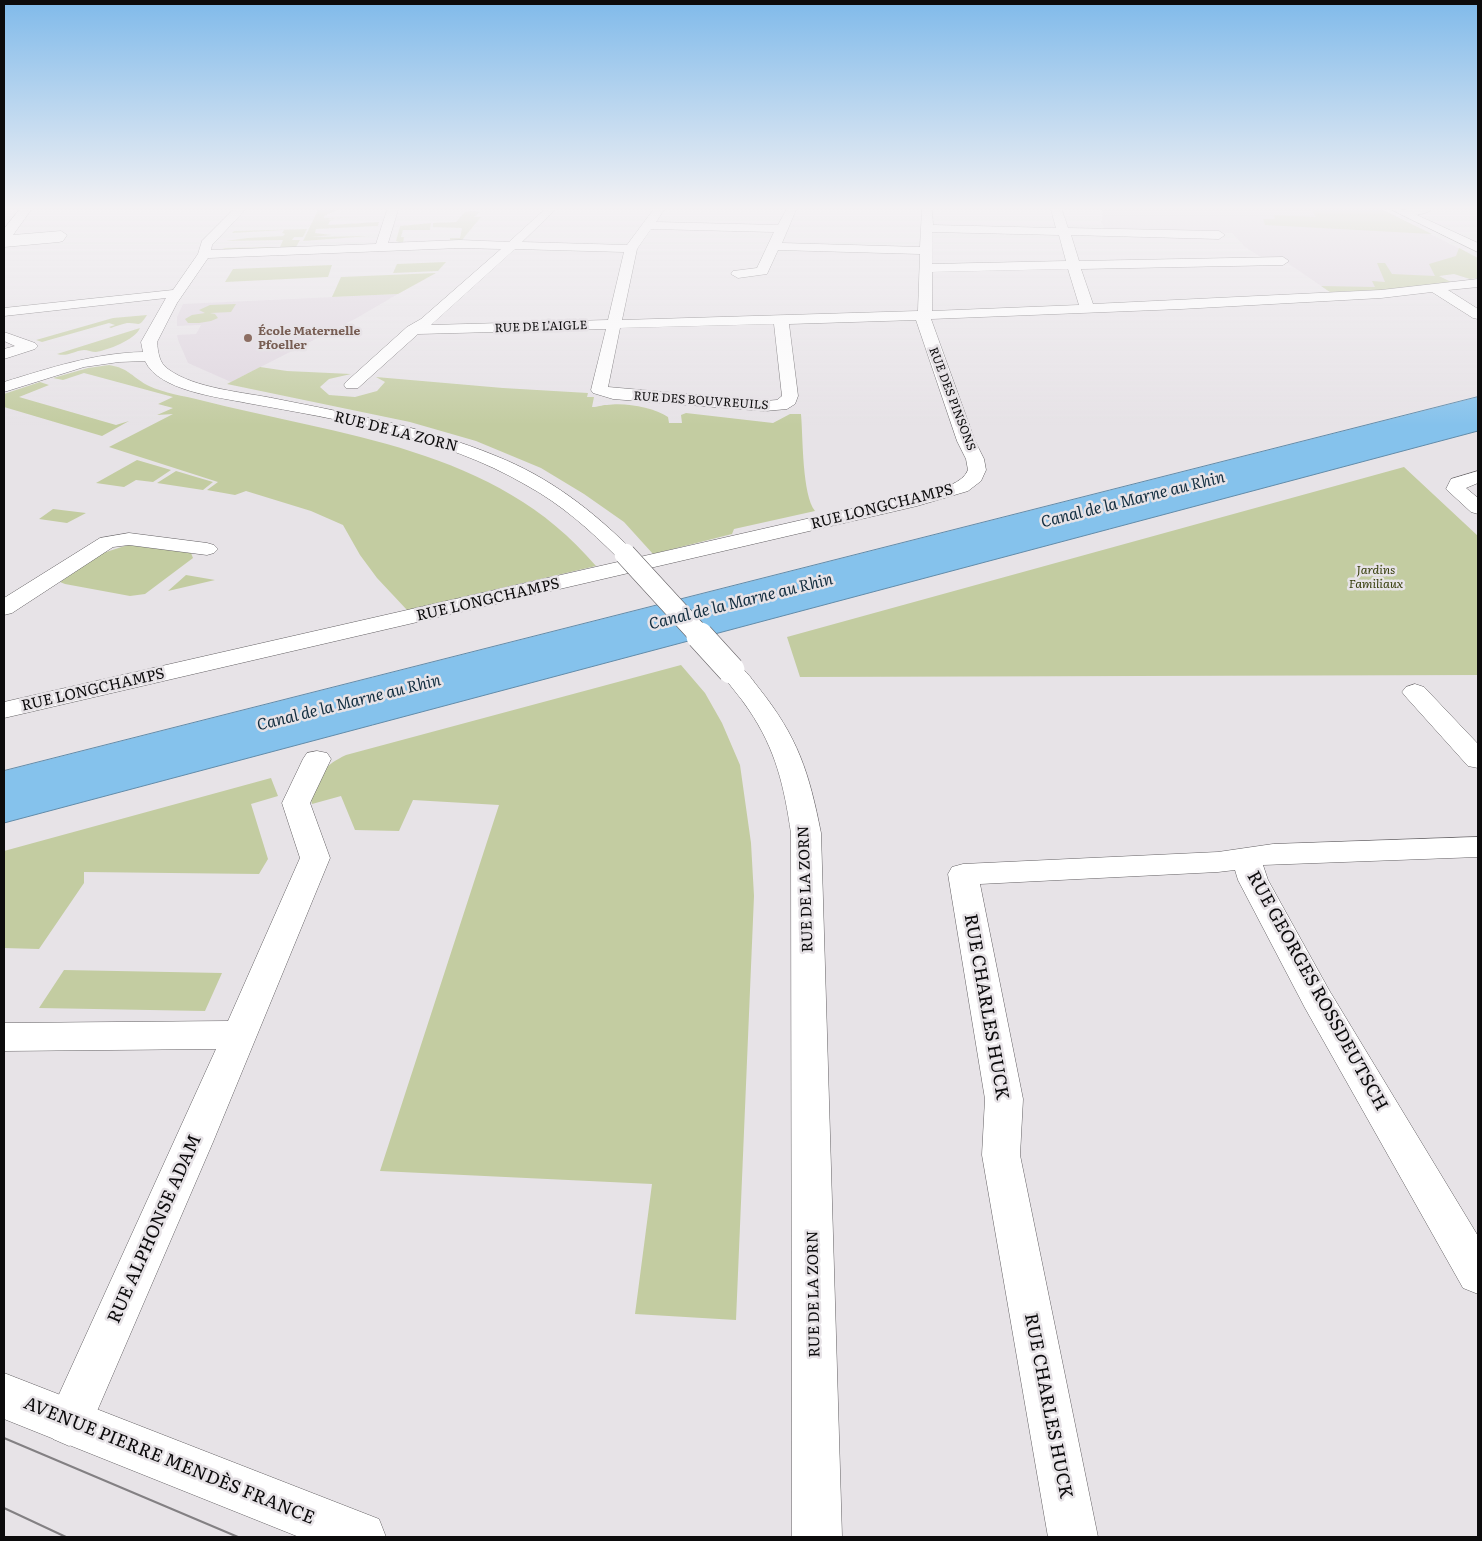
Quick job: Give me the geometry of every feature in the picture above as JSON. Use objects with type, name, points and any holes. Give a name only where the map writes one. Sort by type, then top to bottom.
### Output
[{"type":"street","points":[[4,387],[82,363],[106,358],[151,356],[149,342],[162,316],[185,282]]},
{"type":"street","points":[[352,385],[412,330],[426,322],[471,282]]},
{"type":"street","points":[[615,325],[624,282]]},
{"type":"street","name":"RUE DES PINSONS","points":[[926,282],[926,315],[923,318],[924,325],[966,441],[976,460],[976,475],[970,483]]},
{"type":"street","points":[[1079,282],[1087,309]]},
{"type":"street","name":"RUE DE L'AIGLE","points":[[412,330],[1087,309],[1381,294],[1478,283]]},
{"type":"street","points":[[1434,288],[1478,315]]},
{"type":"street","points":[[4,312],[178,293]]},
{"type":"street","name":"RUE DES BOUVREUILS","points":[[615,325],[598,387],[602,392],[766,406],[781,405],[789,400],[781,320]]},
{"type":"street","points":[[4,354],[30,346],[6,338]]},
{"type":"street","name":"RUE DE LA ZORN","points":[[151,356],[154,366],[163,374],[180,382],[420,435],[491,460],[539,483],[572,505],[599,527],[625,554],[758,701],[780,740],[797,782],[806,833],[817,1537]]},
{"type":"street","points":[[1478,477],[1458,483],[1456,489],[1478,508]]},
{"type":"street","name":"RUE LONGCHAMPS","points":[[4,710],[899,504],[940,494],[970,483]]},
{"type":"street","points":[[4,608],[107,542],[129,539],[206,549]]},
{"type":"street","points":[[1415,692],[1478,760]]},
{"type":"street","name":"RUE ALPHONSE ADAM","points":[[69,1423],[194,1142],[315,858],[296,804],[317,759]]},
{"type":"street","name":"RUE GEORGES ROSSDEUTSCH","points":[[1478,847],[1273,854],[1246,858],[1252,880],[1318,999],[1478,1274]]},
{"type":"street","name":"RUE CHARLES HUCK","points":[[1073,1537],[1002,1164],[1004,1099],[963,874],[1218,862],[1246,858]]},
{"type":"street","points":[[4,1037],[239,1035]]},
{"type":"street","name":"AVENUE PIERRE MENDÈS FRANCE","points":[[4,1396],[361,1537]]},
{"type":"shaded area","points":[[1315,282],[1451,282],[1330,292]]},
{"type":"shaded area","name":"École Maternelle Pfoeller","points":[[398,294],[355,319],[231,382],[188,363],[177,335],[196,334],[201,325],[177,326],[177,317],[183,304]]},
{"type":"green space","points":[[339,282],[420,282],[398,294],[332,297]]},
{"type":"green space","points":[[1372,282],[1451,282],[1385,290],[1330,292],[1321,286],[1375,287]]},
{"type":"green space","points":[[236,304],[231,312],[210,313],[215,314],[218,318],[211,321],[188,323],[185,319],[192,315],[205,313],[199,310],[210,305]]},
{"type":"green space","points":[[147,315],[138,324],[127,323],[111,328],[109,327],[115,325],[109,323],[42,342],[36,340],[113,318]]},
{"type":"green space","points":[[140,328],[133,337],[107,349],[96,352],[84,350],[61,355],[57,354]]},
{"type":"green space","points":[[109,365],[121,368],[149,386],[161,391],[360,437],[413,452],[464,471],[512,495],[556,526],[596,566],[407,610],[377,578],[360,555],[343,525],[311,511],[246,491],[235,495],[207,490],[218,482],[109,447],[173,414],[157,415],[173,408],[158,404],[173,397],[84,373],[63,380],[53,378],[88,368]]},
{"type":"green space","points":[[260,367],[287,371],[351,374],[329,379],[320,387],[329,395],[355,397],[377,391],[385,382],[376,377],[588,393],[587,397],[594,397],[592,407],[614,404],[639,406],[662,413],[668,417],[669,423],[682,423],[681,415],[686,413],[773,423],[790,414],[801,414],[805,479],[815,511],[734,529],[732,534],[653,554],[624,522],[584,494],[541,468],[476,441],[410,422],[227,384]]},
{"type":"green space","points":[[40,382],[49,385],[19,397],[116,425],[129,421],[102,436],[4,407],[4,394]]},
{"type":"green space","points":[[137,460],[171,470],[153,482],[136,480],[124,487],[96,483]]},
{"type":"green space","name":"Jardins Familiaux","points":[[1404,467],[1478,536],[1478,675],[800,677],[787,637]]},
{"type":"green space","points":[[176,471],[213,482],[203,490],[157,483]]},
{"type":"green space","points":[[53,509],[86,513],[67,523],[39,519]]},
{"type":"green space","points":[[128,545],[191,553],[193,558],[145,594],[130,596],[60,582],[103,553]]},
{"type":"green space","points":[[186,575],[215,580],[168,591]]},
{"type":"green space","points":[[681,665],[705,693],[722,723],[740,765],[751,843],[754,896],[736,1320],[635,1314],[652,1184],[380,1171],[499,805],[413,800],[399,831],[355,830],[341,796],[312,804],[309,792],[324,770],[333,762],[346,755]]},
{"type":"green space","points":[[271,778],[278,796],[251,804],[268,859],[259,874],[84,872],[84,883],[39,949],[4,948],[4,851]]},
{"type":"green space","points":[[64,970],[222,973],[205,1011],[39,1008]]},
{"type":"water","name":"Canal de la Marne au Rhin","points":[[1478,397],[1478,431],[4,823],[4,771]]},
{"type":"tram line","points":[[4,1438],[238,1537]]},
{"type":"tram line","points":[[4,1508],[66,1537]]},
{"type":"place","name":"École Maternelle Pfoeller","points":[[248,338]]}]
